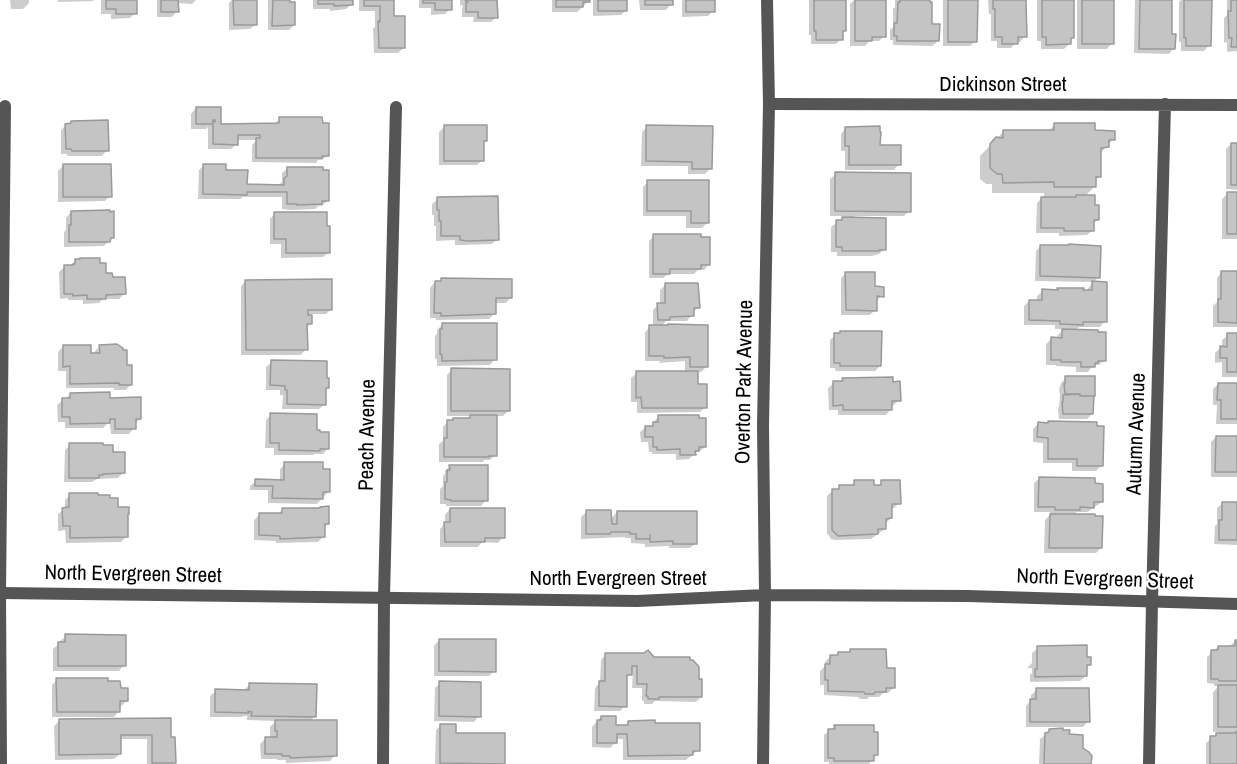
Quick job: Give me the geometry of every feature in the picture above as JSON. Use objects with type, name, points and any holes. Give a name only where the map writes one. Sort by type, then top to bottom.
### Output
[{"type":"street","name":"Overton Park Avenue","points":[[763,764],[765,595],[763,425],[769,104],[767,0]]},
{"type":"street","name":"Dickinson Street","points":[[769,104],[1237,105]]},
{"type":"street","name":"Autumn Avenue","points":[[1149,764],[1165,104]]},
{"type":"street","points":[[1,764],[0,592],[5,106]]},
{"type":"street","name":"Peach Avenue","points":[[383,764],[384,597],[396,107]]},
{"type":"street","name":"North Evergreen Street","points":[[0,592],[637,601],[765,595],[968,596],[1237,604]]},
{"type":"building","points":[[106,0],[137,0],[137,14],[116,14],[116,9],[106,9]]},
{"type":"building","points":[[161,0],[178,0],[179,12],[161,12]]},
{"type":"building","points":[[233,0],[257,0],[257,25],[234,25]]},
{"type":"building","points":[[273,0],[295,2],[295,25],[272,26]]},
{"type":"building","points":[[318,0],[353,0],[353,5],[318,4]]},
{"type":"building","points":[[364,0],[394,0],[394,16],[405,16],[405,48],[379,48],[380,6],[364,6]]},
{"type":"building","points":[[423,0],[452,0],[452,10],[435,10],[435,3],[423,3]]},
{"type":"building","points":[[465,0],[497,0],[498,18],[478,18],[478,12],[466,12],[466,2],[468,2]]},
{"type":"building","points":[[556,0],[590,0],[590,2],[583,2],[583,7],[556,7]]},
{"type":"building","points":[[598,0],[627,0],[627,11],[598,11]]},
{"type":"building","points":[[645,0],[673,0],[673,5],[645,5]]},
{"type":"building","points":[[686,0],[715,0],[715,12],[686,12]]},
{"type":"building","points":[[814,0],[846,0],[846,31],[843,31],[843,40],[816,40]]},
{"type":"building","points":[[855,0],[886,0],[886,37],[872,37],[872,41],[855,41]]},
{"type":"building","points":[[900,0],[930,0],[932,2],[932,24],[940,24],[939,41],[897,41],[897,36],[894,36],[894,23],[897,23]]},
{"type":"building","points":[[948,0],[978,0],[977,42],[948,42]]},
{"type":"building","points":[[993,0],[1026,0],[1027,37],[1018,37],[1018,44],[1002,44],[1002,37],[995,37]]},
{"type":"building","points":[[1042,0],[1074,0],[1074,38],[1071,38],[1071,44],[1046,45],[1046,37],[1042,37]]},
{"type":"building","points":[[1082,0],[1114,0],[1114,44],[1082,44]]},
{"type":"building","points":[[1140,0],[1172,0],[1172,34],[1176,34],[1175,49],[1139,49]]},
{"type":"building","points":[[1184,0],[1212,0],[1211,46],[1186,46]]},
{"type":"building","points":[[1231,0],[1237,0],[1237,47],[1231,47],[1232,38],[1229,38],[1228,11],[1231,11]]},
{"type":"building","points":[[196,107],[221,107],[221,124],[279,123],[279,117],[322,117],[323,123],[329,123],[329,156],[322,156],[322,158],[256,158],[256,138],[260,138],[260,135],[238,135],[238,145],[213,144],[213,124],[196,124]]},
{"type":"building","points":[[108,120],[109,151],[66,149],[65,124],[71,121]]},
{"type":"building","points":[[1054,123],[1095,123],[1095,130],[1115,131],[1115,140],[1109,140],[1109,147],[1101,148],[1101,177],[1096,177],[1096,187],[1054,187],[1054,182],[1003,183],[1002,174],[997,174],[990,168],[990,144],[996,137],[1003,138],[1003,130],[1054,130]]},
{"type":"building","points":[[444,125],[487,125],[484,161],[444,161]]},
{"type":"building","points":[[646,125],[713,126],[712,169],[692,169],[692,162],[646,161]]},
{"type":"building","points":[[880,126],[880,145],[901,145],[901,165],[849,165],[849,146],[845,146],[845,127]]},
{"type":"building","points":[[1231,143],[1237,143],[1237,185],[1231,185]]},
{"type":"building","points":[[63,164],[111,164],[112,197],[63,197]]},
{"type":"building","points":[[203,164],[226,164],[226,170],[248,170],[247,184],[284,185],[287,167],[323,167],[323,170],[329,170],[329,201],[322,201],[322,204],[287,204],[287,192],[247,192],[247,195],[203,194]]},
{"type":"building","points":[[835,172],[911,173],[911,212],[835,211]]},
{"type":"building","points":[[647,180],[709,180],[709,223],[691,223],[691,211],[647,211]]},
{"type":"building","points":[[1227,192],[1237,192],[1237,234],[1227,234]]},
{"type":"building","points":[[1076,195],[1095,195],[1095,205],[1099,205],[1099,220],[1094,220],[1094,231],[1041,228],[1041,197],[1076,197]]},
{"type":"building","points":[[498,196],[499,240],[468,241],[460,240],[460,236],[441,236],[437,197]]},
{"type":"building","points":[[110,210],[110,212],[114,211],[114,238],[111,238],[110,242],[69,242],[71,211]]},
{"type":"building","points":[[274,212],[327,212],[327,226],[330,226],[330,253],[286,253],[286,239],[274,239]]},
{"type":"building","points":[[842,217],[886,218],[886,250],[842,251],[842,247],[836,247],[836,220],[842,220]]},
{"type":"building","points":[[653,234],[701,234],[701,237],[710,237],[710,265],[701,265],[701,269],[670,269],[670,274],[653,274]]},
{"type":"building","points":[[1040,245],[1101,246],[1100,278],[1040,276]]},
{"type":"building","points":[[100,258],[100,263],[106,263],[106,273],[112,273],[113,277],[125,277],[126,294],[106,295],[106,299],[87,299],[87,295],[64,294],[64,265],[73,265],[75,259]]},
{"type":"building","points":[[1221,271],[1237,271],[1237,323],[1218,322]]},
{"type":"building","points":[[845,272],[875,272],[875,286],[884,287],[884,297],[877,296],[877,311],[846,310]]},
{"type":"building","points":[[441,278],[512,279],[512,298],[496,298],[496,314],[441,316],[441,313],[434,313],[435,281],[441,281]]},
{"type":"building","points":[[332,279],[332,310],[308,310],[308,315],[312,315],[312,324],[307,324],[308,350],[246,350],[245,280]]},
{"type":"building","points":[[1092,281],[1107,282],[1107,322],[1083,322],[1083,325],[1060,324],[1060,321],[1029,320],[1029,300],[1042,300],[1042,289],[1084,288],[1083,290],[1092,290]]},
{"type":"building","points":[[665,283],[698,283],[700,308],[694,308],[694,316],[658,320],[657,303],[665,303]]},
{"type":"building","points":[[442,323],[497,323],[497,360],[442,361],[440,329],[442,329]]},
{"type":"building","points":[[649,325],[708,325],[708,367],[690,367],[690,357],[649,356]]},
{"type":"building","points":[[1062,329],[1106,332],[1106,361],[1098,361],[1095,367],[1081,367],[1081,362],[1051,360],[1051,337],[1062,338]]},
{"type":"building","points":[[840,331],[882,331],[881,366],[840,366],[840,363],[834,363],[834,333],[840,333]]},
{"type":"building","points":[[1227,333],[1237,333],[1237,372],[1227,372],[1227,358],[1220,358],[1220,346],[1227,347]]},
{"type":"building","points":[[117,344],[123,350],[127,350],[127,365],[132,365],[132,385],[70,384],[70,366],[63,367],[63,345],[91,345],[91,353],[100,353],[99,345]]},
{"type":"building","points":[[271,360],[327,361],[329,388],[326,388],[326,405],[287,404],[285,386],[270,385]]},
{"type":"building","points":[[451,368],[510,369],[510,411],[451,411]]},
{"type":"building","points":[[636,371],[698,371],[698,384],[707,384],[707,408],[642,408],[641,397],[636,398]]},
{"type":"building","points":[[1065,376],[1095,376],[1095,396],[1065,394]]},
{"type":"building","points":[[893,377],[893,382],[900,381],[901,401],[892,401],[892,410],[843,410],[843,405],[833,406],[833,381],[843,381],[842,378]]},
{"type":"building","points":[[1218,383],[1237,383],[1237,419],[1221,419],[1221,400],[1217,400]]},
{"type":"building","points":[[110,392],[110,398],[141,397],[141,419],[136,419],[136,429],[115,429],[115,419],[110,419],[110,423],[70,424],[70,417],[62,417],[62,398],[70,398],[70,393]]},
{"type":"building","points":[[1080,394],[1080,396],[1094,396],[1093,414],[1063,414],[1063,395]]},
{"type":"building","points":[[270,413],[317,414],[317,430],[329,432],[329,449],[320,449],[320,451],[279,450],[279,443],[270,443]]},
{"type":"building","points":[[470,415],[497,415],[497,456],[444,457],[447,420],[470,418]]},
{"type":"building","points":[[658,415],[699,415],[699,418],[706,418],[706,447],[699,447],[699,451],[695,451],[696,455],[680,455],[680,449],[657,450],[657,447],[653,447],[653,437],[645,437],[645,426],[653,426],[653,422],[658,422]]},
{"type":"building","points":[[1048,421],[1097,422],[1097,426],[1104,426],[1103,466],[1077,466],[1077,459],[1048,459],[1048,438],[1037,437],[1038,422],[1048,423]]},
{"type":"building","points":[[1216,436],[1237,436],[1237,472],[1215,472]]},
{"type":"building","points":[[69,443],[113,445],[113,452],[125,452],[125,473],[103,474],[99,475],[99,478],[69,478]]},
{"type":"building","points":[[284,462],[323,462],[323,469],[330,469],[330,492],[323,492],[323,499],[272,498],[273,486],[255,486],[255,479],[284,480]]},
{"type":"building","points":[[449,465],[488,465],[488,501],[445,499],[445,482],[447,482],[447,470],[450,470]]},
{"type":"building","points":[[1039,477],[1095,478],[1095,483],[1103,484],[1103,502],[1094,502],[1094,508],[1080,507],[1080,510],[1038,507]]},
{"type":"building","points":[[854,480],[874,480],[874,485],[881,485],[881,480],[900,480],[901,504],[892,504],[892,518],[886,519],[886,529],[878,529],[878,534],[838,536],[832,530],[832,489],[839,489],[839,485],[854,485]]},
{"type":"building","points":[[69,493],[98,493],[98,495],[110,495],[110,498],[118,498],[118,507],[129,507],[128,537],[70,538],[70,526],[63,526],[62,508],[69,507]]},
{"type":"building","points":[[1222,502],[1237,502],[1237,540],[1219,540]]},
{"type":"building","points":[[329,506],[329,524],[325,524],[325,537],[280,539],[280,536],[259,535],[259,513],[282,513],[282,508]]},
{"type":"building","points":[[450,508],[505,508],[505,538],[485,538],[485,542],[445,542],[444,522],[450,522]]},
{"type":"building","points":[[586,510],[611,510],[612,524],[617,524],[617,511],[697,511],[697,544],[673,544],[673,541],[650,542],[650,539],[636,539],[636,534],[630,534],[630,532],[586,534]]},
{"type":"building","points":[[1050,514],[1103,516],[1102,548],[1049,548]]},
{"type":"building","points":[[65,634],[126,635],[126,666],[58,666],[58,642],[65,642]]},
{"type":"building","points":[[439,639],[496,639],[496,672],[439,671]]},
{"type":"building","points":[[1235,640],[1237,640],[1237,681],[1211,679],[1211,650],[1218,650],[1218,646],[1235,646]]},
{"type":"building","points":[[1087,645],[1087,657],[1091,657],[1091,665],[1087,665],[1087,676],[1035,677],[1037,646]]},
{"type":"building","points":[[850,649],[886,649],[887,668],[895,668],[895,688],[886,688],[886,692],[875,692],[874,694],[828,691],[825,664],[830,664],[830,655],[850,652]]},
{"type":"building","points":[[648,650],[654,657],[690,657],[690,660],[693,660],[699,667],[702,697],[648,699],[647,684],[637,684],[637,666],[632,666],[632,675],[627,675],[627,707],[599,706],[599,681],[605,681],[605,653],[644,653]]},
{"type":"building","points":[[56,678],[108,678],[108,681],[120,681],[121,688],[128,688],[128,701],[120,701],[120,712],[57,712]]},
{"type":"building","points":[[439,681],[481,682],[481,717],[439,716]]},
{"type":"building","points":[[249,683],[317,684],[316,717],[251,716],[252,712],[248,711],[249,713],[215,712],[215,689],[249,690]]},
{"type":"building","points":[[1218,685],[1237,685],[1237,727],[1218,727]]},
{"type":"building","points":[[1036,688],[1089,688],[1090,722],[1030,722],[1030,699],[1036,699]]},
{"type":"building","points":[[601,716],[616,716],[616,725],[628,725],[628,721],[655,720],[655,723],[700,723],[700,751],[693,751],[693,755],[628,756],[627,734],[617,734],[617,743],[597,743],[597,720],[601,720]]},
{"type":"building","points":[[171,718],[171,737],[175,737],[176,763],[152,763],[152,735],[121,735],[121,754],[59,755],[59,719]]},
{"type":"building","points":[[275,720],[337,720],[337,756],[290,758],[282,754],[265,754],[265,737],[277,737]]},
{"type":"building","points":[[440,724],[456,724],[456,733],[505,733],[505,764],[440,763]]},
{"type":"building","points":[[834,725],[874,725],[874,732],[878,732],[878,755],[874,755],[874,761],[834,761],[834,758],[828,758],[828,729],[835,729]]},
{"type":"building","points":[[1063,728],[1063,730],[1070,730],[1069,734],[1083,735],[1083,748],[1092,756],[1091,764],[1044,764],[1045,733],[1049,732],[1049,729]]},
{"type":"building","points":[[1237,731],[1237,764],[1210,764],[1210,736],[1216,736],[1216,733],[1235,733]]}]
